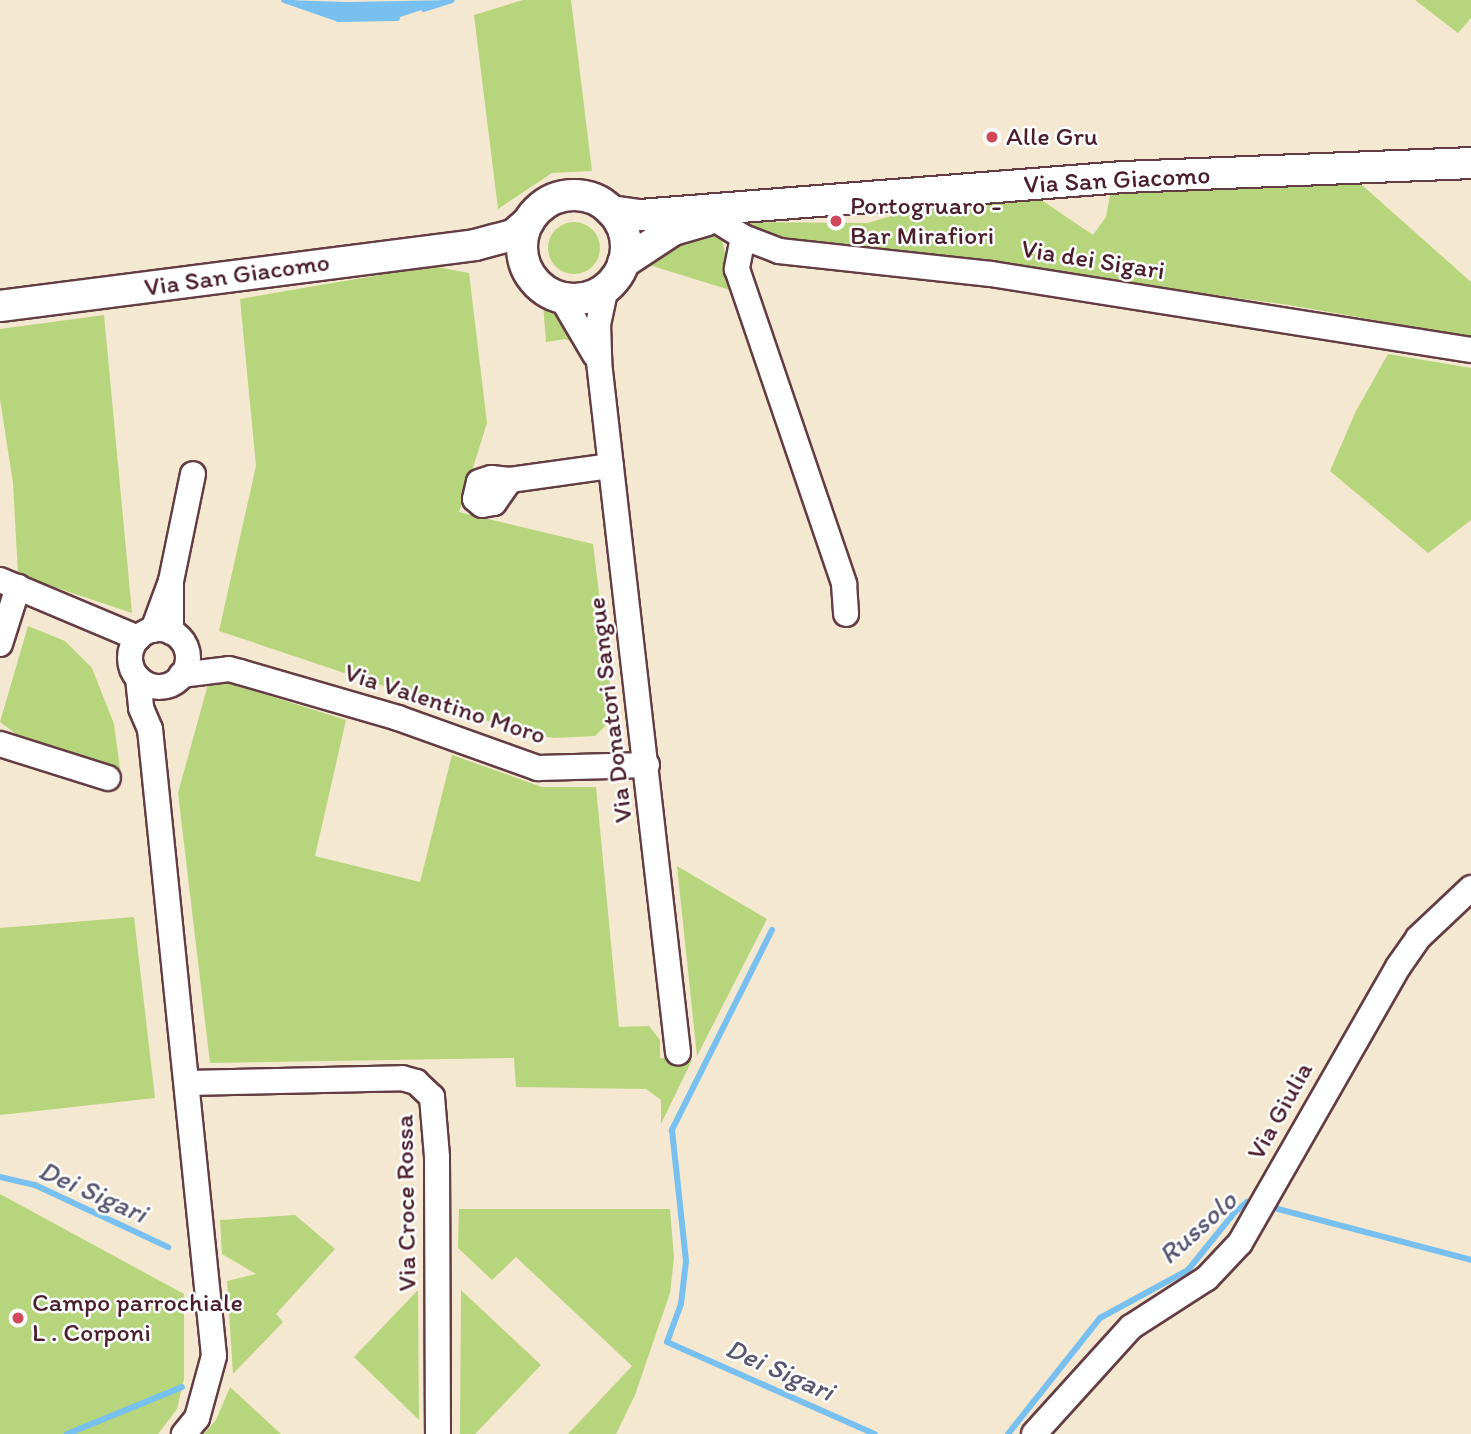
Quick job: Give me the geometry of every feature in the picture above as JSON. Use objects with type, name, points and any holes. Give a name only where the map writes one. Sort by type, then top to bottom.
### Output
[{"type":"street","name":"Via San Giacomo","points":[[611,211],[640,215],[764,203],[1124,177],[1471,163]]},
{"type":"street","points":[[475,245],[529,274],[540,287],[561,297],[583,298],[606,287],[623,263],[624,232],[611,211],[592,197],[575,194],[544,204],[528,221],[522,253],[529,274]]},
{"type":"street","name":"Via San Giacomo","points":[[623,263],[673,230],[764,203]]},
{"type":"street","name":"Via dei Sigari","points":[[713,219],[743,237],[779,251],[991,274],[1471,350]]},
{"type":"street","name":"Via San Giacomo","points":[[0,306],[475,245],[513,235],[528,221]]},
{"type":"street","points":[[743,237],[737,269],[844,584],[846,614]]},
{"type":"street","name":"Via Donatori Sangue","points":[[606,287],[598,324],[599,362],[678,1052]]},
{"type":"street","name":"Via Donatori Sangue","points":[[561,297],[599,362]]},
{"type":"street","points":[[510,480],[611,466]]},
{"type":"street","points":[[184,1434],[197,1418],[215,1356],[150,729],[141,708],[152,646],[171,581],[194,474]]},
{"type":"street","points":[[0,644],[9,583]]},
{"type":"street","name":"Via Valentino Moro","points":[[9,583],[152,646],[211,654],[229,668],[398,718],[538,768],[647,765]]},
{"type":"street","points":[[152,646],[152,685],[175,680]]},
{"type":"street","points":[[150,729],[187,658],[152,646]]},
{"type":"street","name":"Via Valentino Moro","points":[[175,680],[229,668]]},
{"type":"street","points":[[0,744],[108,778]]},
{"type":"street","name":"Via Giulia","points":[[1034,1434],[1131,1327],[1207,1278],[1240,1243],[1398,967],[1418,938],[1471,888]]},
{"type":"street","name":"Via Croce Rossa","points":[[187,1083],[402,1078],[416,1082],[432,1097],[437,1157],[438,1434]]},
{"type":"green space","points":[[523,0],[571,0],[592,171],[552,173],[498,209],[474,15]]},
{"type":"green space","points":[[1415,0],[1471,0],[1471,18],[1458,33]]},
{"type":"green space","points":[[1354,178],[1471,282],[1471,337],[1289,305],[863,246],[777,240],[738,222],[867,223],[909,211],[1040,199],[1093,235],[1106,217],[1110,195]]},
{"type":"green space","points":[[574,222],[593,229],[600,248],[593,267],[574,274],[555,267],[548,248],[555,229]]},
{"type":"green space","points":[[707,231],[721,234],[733,291],[646,264],[654,250]]},
{"type":"green space","points":[[432,266],[469,273],[487,423],[459,512],[593,544],[614,717],[595,736],[553,738],[518,731],[219,631],[256,466],[240,299]]},
{"type":"green space","points":[[543,303],[558,313],[577,344],[565,339],[546,342]]},
{"type":"green space","points":[[104,315],[132,613],[18,575],[13,483],[0,399],[0,329]]},
{"type":"green space","points":[[1388,354],[1471,368],[1471,520],[1428,553],[1330,471],[1356,411]]},
{"type":"green space","points":[[28,626],[65,641],[92,668],[114,724],[120,769],[16,734],[0,722]]},
{"type":"green space","points":[[210,677],[346,720],[315,856],[420,882],[452,755],[542,787],[596,787],[619,1027],[649,1026],[660,1040],[660,1058],[692,1060],[661,1124],[661,1100],[646,1089],[516,1087],[514,1058],[210,1063],[178,793]]},
{"type":"green space","points":[[677,866],[767,919],[697,1056]]},
{"type":"green space","points":[[134,917],[155,1098],[0,1115],[0,928]]},
{"type":"green space","points":[[0,1194],[184,1294],[184,1379],[177,1409],[158,1434],[0,1434]]},
{"type":"green space","points":[[459,1209],[670,1209],[674,1258],[670,1293],[635,1395],[616,1434],[568,1434],[632,1366],[516,1257],[492,1280],[458,1248]]},
{"type":"green space","points":[[295,1215],[335,1249],[276,1314],[283,1322],[233,1374],[227,1281],[256,1274],[222,1254],[220,1220]]},
{"type":"green space","points":[[418,1290],[419,1420],[354,1357]]},
{"type":"green space","points":[[461,1290],[541,1365],[475,1434],[460,1434]]},
{"type":"green space","points":[[230,1387],[281,1434],[204,1434],[216,1420]]},
{"type":"water","points":[[284,0],[452,0],[391,20],[339,19]]},
{"type":"waterway","points":[[284,0],[339,19],[397,18]]},
{"type":"waterway","points":[[424,9],[452,0]]},
{"type":"waterway","points":[[772,930],[672,1130],[686,1261],[681,1304],[667,1342],[875,1434]]},
{"type":"waterway","name":"Dei Sigari","points":[[0,1177],[35,1185],[168,1247]]},
{"type":"waterway","name":"Russolo","points":[[1008,1434],[1100,1318],[1188,1270],[1235,1212],[1247,1202],[1256,1204]]},
{"type":"waterway","name":"Russolo","points":[[1267,1206],[1471,1260]]},
{"type":"waterway","points":[[67,1434],[182,1387]]},
{"type":"place","name":"Alle Gru","points":[[992,137]]},
{"type":"place","name":"Portogruaro - Bar Mirafiori","points":[[836,221]]},
{"type":"place","name":"Campo parrochiale L . Corponi","points":[[18,1318]]}]
